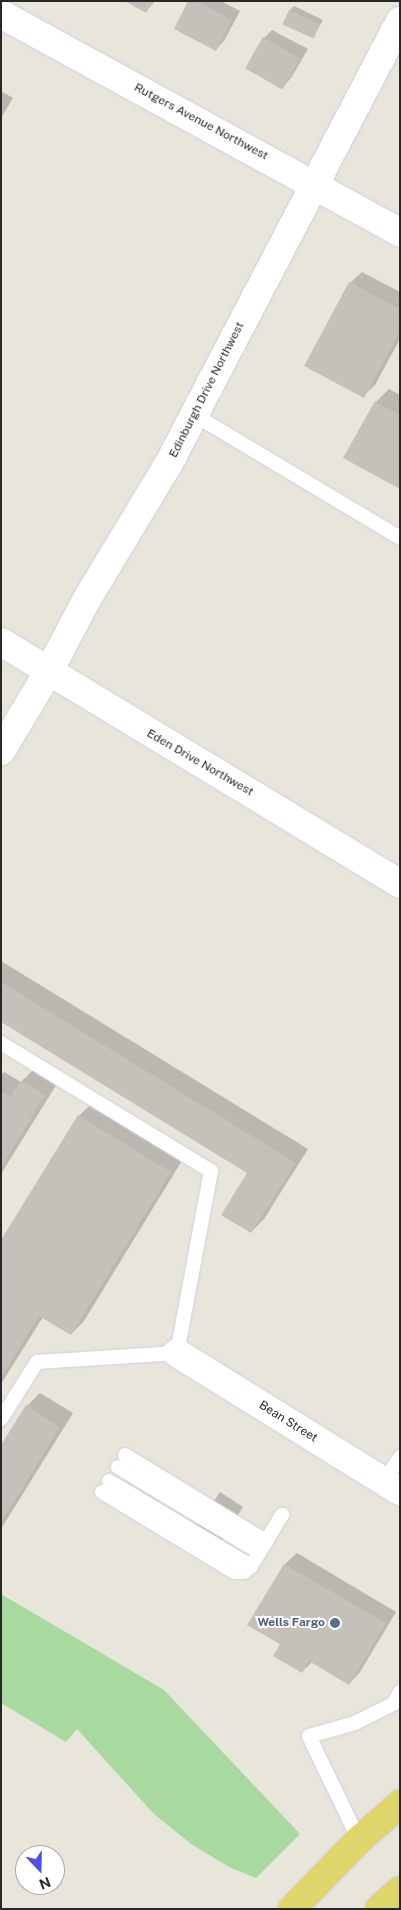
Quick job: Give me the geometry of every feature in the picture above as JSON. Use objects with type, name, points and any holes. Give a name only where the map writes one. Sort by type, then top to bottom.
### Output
[{"type":"main road","points":[[292,1909],[359,1840],[400,1804]]},
{"type":"main road","points":[[378,1909],[400,1890]]},
{"type":"street","name":"Rutgers Avenue Northwest","points":[[1,14],[400,232]]},
{"type":"street","name":"Edinburgh Drive Northwest","points":[[1,751],[49,671],[87,599],[168,463],[400,21]]},
{"type":"street","name":"Eden Drive Northwest","points":[[1,642],[400,884]]},
{"type":"street","name":"Bean Street","points":[[176,1353],[392,1486]]},
{"type":"lane","points":[[193,414],[400,538]]},
{"type":"lane","points":[[1,1043],[211,1171],[176,1353],[37,1362],[1,1419]]},
{"type":"lane","points":[[392,1486],[400,1457]]},
{"type":"lane","points":[[121,1461],[262,1547]]},
{"type":"lane","points":[[105,1486],[251,1566],[282,1515]]},
{"type":"lane","points":[[359,1840],[309,1736],[355,1724],[392,1704],[400,1692]]},
{"type":"green space","points":[[1,1594],[164,1690],[300,1834],[256,1878],[231,1868],[191,1844],[154,1814],[77,1729],[66,1742],[1,1703]]},
{"type":"building","points":[[125,1],[153,1],[146,13]]},
{"type":"building","points":[[188,1],[197,1],[232,20],[216,51],[174,29]]},
{"type":"building","points":[[289,10],[320,24],[314,38],[282,25]]},
{"type":"building","points":[[263,37],[300,58],[282,90],[245,68]]},
{"type":"building","points":[[349,282],[400,309],[400,332],[364,398],[304,366]]},
{"type":"building","points":[[375,401],[400,415],[400,489],[343,458]]},
{"type":"building","points":[[1,982],[296,1163],[251,1233],[221,1215],[247,1173],[1,1022]]},
{"type":"building","points":[[21,1081],[45,1095],[1,1168],[1,1091],[11,1096]]},
{"type":"building","points":[[78,1115],[171,1172],[71,1335],[39,1316],[1,1378],[1,1240]]},
{"type":"building","points":[[26,1405],[60,1427],[1,1523],[1,1445]]},
{"type":"building","points":[[284,1564],[386,1623],[349,1685],[309,1661],[302,1673],[273,1656],[280,1644],[247,1625]]},
{"type":"place","name":"Wells Fargo","points":[[335,1623]]}]
